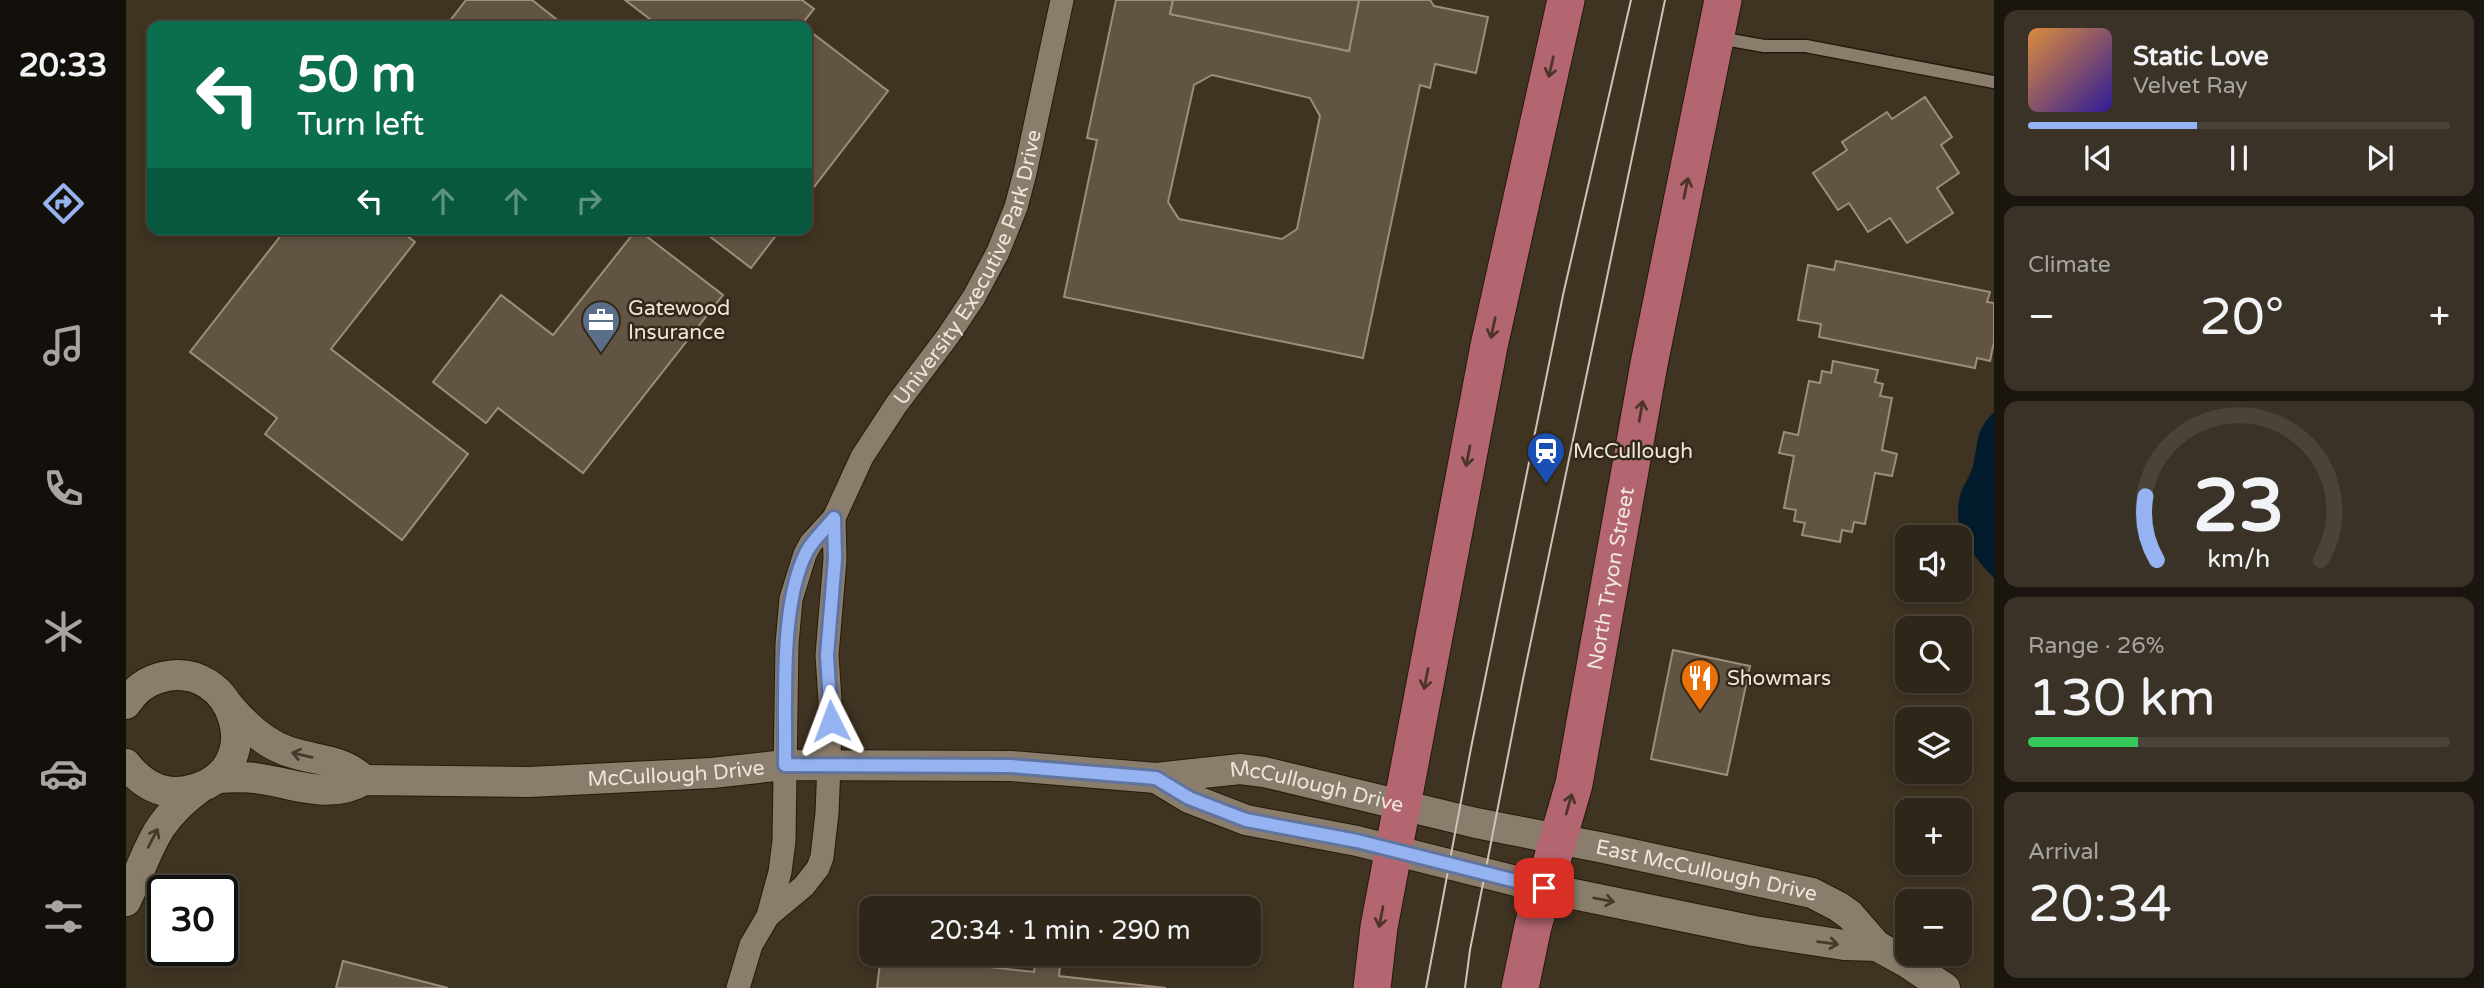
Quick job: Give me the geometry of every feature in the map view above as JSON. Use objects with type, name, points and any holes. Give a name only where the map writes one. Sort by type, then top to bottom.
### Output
[{"type":"main road","points":[[1372,988],[1379,927],[1489,346],[1566,0]]},
{"type":"main road","name":"North Tryon Street","points":[[1520,988],[1544,888],[1574,783],[1647,377],[1723,0]]},
{"type":"street","name":"University Executive Park Drive","points":[[738,988],[751,945],[773,902],[782,856],[791,599],[805,554],[811,543],[834,518],[862,457],[974,297],[1001,245],[1016,207],[1025,173],[1062,0]]},
{"type":"street","name":"University Executive Park Drive","points":[[768,916],[804,886],[818,868],[822,857],[831,721],[827,655],[835,559],[834,518]]},
{"type":"street","points":[[126,704],[141,687],[167,676]]},
{"type":"street","name":"McCullough Drive","points":[[126,678],[196,678],[209,684],[250,729],[275,746],[344,765],[364,780]]},
{"type":"street","points":[[126,901],[160,825],[187,797],[226,770],[235,752],[235,727],[227,703]]},
{"type":"street","name":"McCullough Drive","points":[[126,764],[148,785],[161,790],[186,791],[210,782],[248,777],[319,790],[341,789],[364,780],[529,782],[712,773],[785,765],[1011,766],[1156,778],[1240,769],[1264,772],[1476,823]]},
{"type":"street","name":"McCullough Drive","points":[[1156,778],[1189,798],[1246,820],[1357,841],[1466,868]]},
{"type":"street","name":"East McCullough Drive","points":[[1476,823],[1812,893],[1850,915],[1877,946],[1945,988]]},
{"type":"street","name":"East McCullough Drive","points":[[1466,868],[1544,888],[1796,939],[1877,946]]},
{"type":"lane","points":[[1716,38],[1763,46],[1806,46],[1994,82]]},
{"type":"water","points":[[1994,412],[1994,578],[1972,551],[1972,525],[1960,525],[1958,508],[1961,492],[1973,466],[1978,437]]},
{"type":"building","points":[[466,0],[532,0],[559,21],[450,21]]},
{"type":"building","points":[[625,0],[802,0],[814,9],[804,21],[652,21]]},
{"type":"building","points":[[1116,0],[1173,0],[1170,14],[1349,51],[1359,0],[1430,0],[1434,6],[1488,17],[1476,73],[1435,64],[1430,88],[1420,85],[1363,358],[1064,297],[1097,140],[1087,138]],"holes":[[[1212,75],[1310,98],[1320,116],[1297,229],[1282,239],[1179,219],[1168,202],[1194,85]]]},
{"type":"building","points":[[1173,0],[1359,0],[1349,51],[1170,14]]},
{"type":"building","points":[[812,33],[888,91],[812,190]]},
{"type":"building","points":[[1925,97],[1952,137],[1941,145],[1959,173],[1937,188],[1953,213],[1907,243],[1890,218],[1868,232],[1849,203],[1838,210],[1813,173],[1847,150],[1842,142],[1887,112],[1892,119]]},
{"type":"building","points":[[281,235],[406,235],[415,242],[331,349],[468,454],[402,540],[265,434],[277,418],[190,352]]},
{"type":"building","points":[[632,235],[645,235],[723,295],[583,473],[498,408],[486,423],[433,382],[501,295],[553,335]]},
{"type":"building","points":[[708,235],[776,235],[751,268]]},
{"type":"building","points":[[1836,261],[1990,292],[1987,302],[1994,303],[1994,342],[1990,361],[1977,358],[1975,368],[1819,337],[1821,324],[1798,320],[1808,265],[1834,270]]},
{"type":"building","points":[[1833,361],[1878,370],[1875,382],[1883,384],[1880,396],[1892,398],[1882,450],[1897,454],[1892,476],[1875,473],[1865,524],[1854,522],[1852,532],[1842,530],[1840,542],[1802,535],[1805,523],[1794,521],[1796,510],[1784,508],[1794,456],[1779,453],[1784,432],[1798,435],[1809,381],[1820,383],[1822,371],[1831,373]]},
{"type":"building","name":"Showmars","points":[[1673,650],[1750,666],[1727,775],[1651,759]]},
{"type":"building","points":[[343,961],[448,988],[336,988]]},
{"type":"building","points":[[880,966],[980,966],[1034,972],[1035,966],[1060,966],[1059,976],[1166,988],[877,988]]},
{"type":"tram line","points":[[1426,988],[1471,748],[1563,295],[1631,0]]},
{"type":"tram line","points":[[1465,988],[1523,679],[1665,0]]},
{"type":"place","name":"Gatewood Insurance","points":[[601,354]]},
{"type":"place","name":"McCullough","points":[[1546,485]]},
{"type":"place","name":"Showmars","points":[[1700,712]]},
{"type":"route","points":[[831,721],[827,655],[835,559],[834,518],[811,543],[805,554],[791,599],[785,765],[1011,766],[1156,778],[1189,798],[1222,813],[1246,820],[1357,841],[1544,888]]}]
